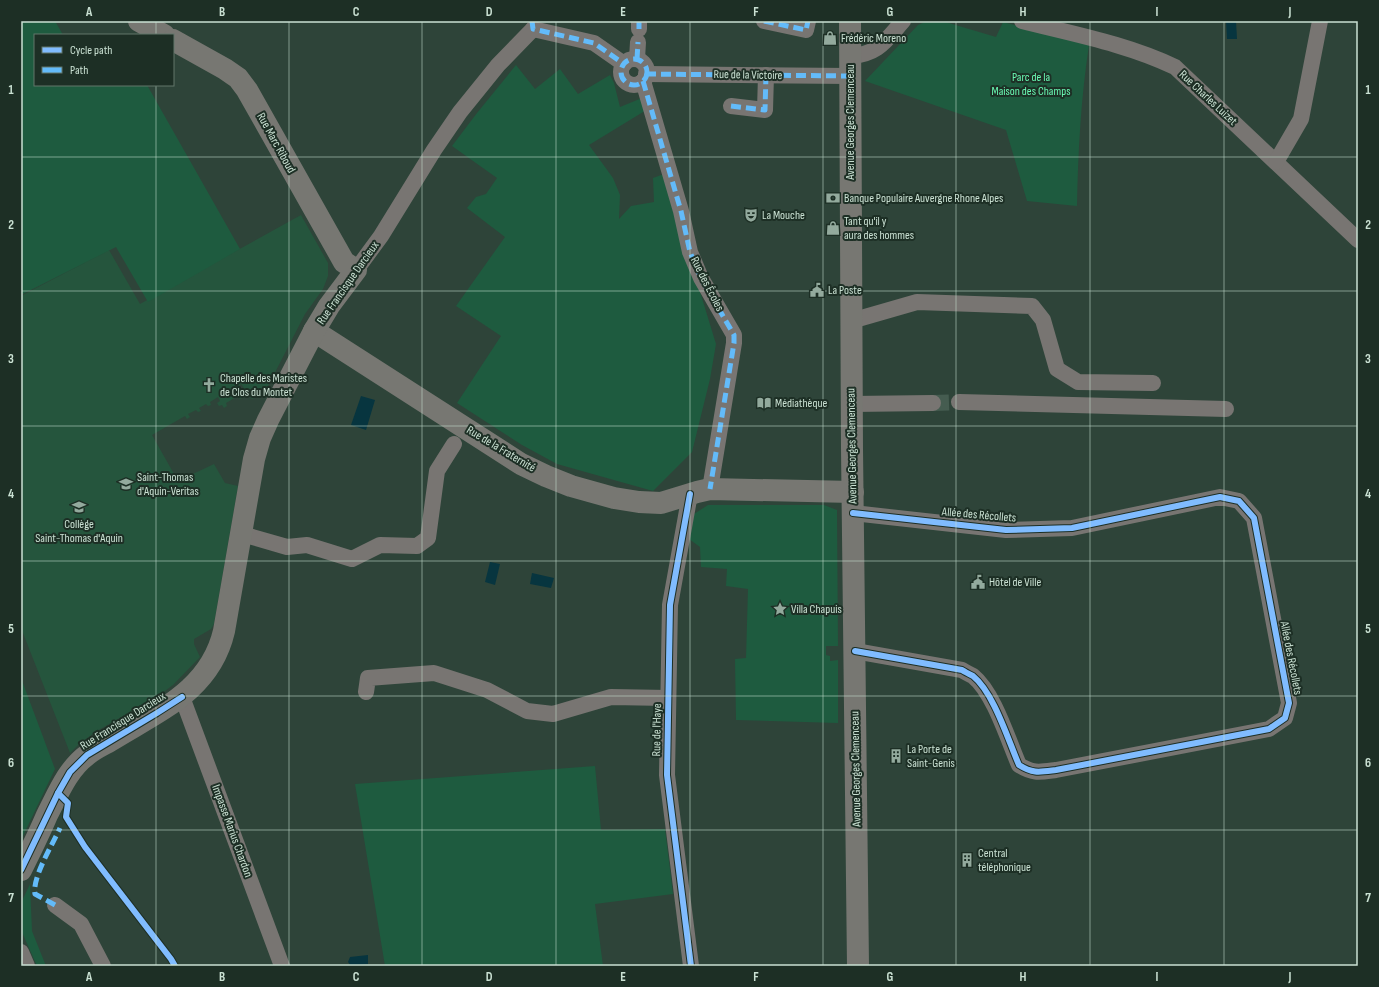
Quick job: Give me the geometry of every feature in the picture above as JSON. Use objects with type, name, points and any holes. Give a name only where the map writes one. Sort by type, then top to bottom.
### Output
[{"type":"street","points":[[139,21],[162,34]]},
{"type":"street","points":[[764,21],[806,30],[808,21]]},
{"type":"street","name":"Avenue Georges Clemenceau","points":[[850,21],[851,321],[858,966]]},
{"type":"street","name":"Rue de la Victoire","points":[[645,77],[766,75],[850,66],[861,55],[880,47],[903,21]]},
{"type":"street","name":"Rue Charles Luizet","points":[[1022,21],[1132,50],[1175,67],[1358,240]]},
{"type":"street","points":[[1276,162],[1302,119],[1320,21]]},
{"type":"street","points":[[533,25],[594,43],[631,62],[644,64],[645,77],[636,84],[632,85],[622,78],[621,71],[631,62],[639,31]]},
{"type":"street","name":"Rue Francisque Darcieux","points":[[21,870],[58,793],[70,772],[87,755],[182,697],[200,680],[212,663],[219,648],[224,631],[254,459],[260,438],[268,420],[314,331],[329,306],[381,236],[434,150],[460,112],[533,25]]},
{"type":"street","name":"Rue Marc Riboud","points":[[174,41],[225,69],[238,78],[247,90],[344,262],[356,270]]},
{"type":"street","points":[[731,106],[765,110],[766,75]]},
{"type":"street","name":"Rue des Écoles","points":[[645,77],[681,212],[690,252],[701,278],[734,335],[734,343],[700,492]]},
{"type":"street","points":[[851,321],[917,302],[1032,306],[1043,320],[1057,369],[1078,382],[1154,383]]},
{"type":"street","name":"Rue de la Fraternité","points":[[314,331],[521,464],[571,486],[614,498],[648,503],[661,503],[700,492],[853,492]]},
{"type":"street","points":[[959,402],[1226,409]]},
{"type":"street","points":[[852,404],[933,403]]},
{"type":"street","points":[[242,534],[287,547],[307,545],[352,560],[380,545],[417,546],[428,538],[437,471],[454,444]]},
{"type":"street","name":"Rue de l'Haye","points":[[691,966],[667,774],[668,698],[670,605],[700,492]]},
{"type":"street","name":"Allée des Récollets","points":[[853,513],[1006,530],[1072,528],[1220,497],[1239,502],[1254,518],[1289,703],[1285,718],[1269,729],[1036,773],[1026,770],[1019,765],[993,704],[973,677],[962,670],[854,651]]},
{"type":"street","points":[[366,692],[368,678],[434,673],[487,690],[527,711],[553,714],[611,697],[668,698]]},
{"type":"street","name":"Impasse Marius Chardon","points":[[182,697],[282,966]]},
{"type":"street","points":[[55,905],[81,924],[103,966]]},
{"type":"street","points":[[21,952],[27,966]]},
{"type":"shaded area","name":"Saint-Thomas d'Aquin-Veritas","points":[[301,215],[328,263],[328,276],[323,289],[305,314],[265,392],[252,399],[241,384],[237,387],[239,390],[242,389],[244,392],[242,394],[243,397],[240,399],[238,396],[226,403],[227,406],[224,408],[222,405],[219,406],[217,403],[220,401],[218,397],[210,402],[211,405],[208,406],[206,404],[199,408],[201,411],[198,412],[196,410],[188,414],[190,417],[187,419],[185,416],[152,435],[178,481],[214,464],[225,483],[238,486],[214,624],[211,629],[194,639],[194,644],[200,657],[173,685],[158,696],[97,731],[79,744],[70,753],[21,628],[21,296],[109,250],[140,304]]},
{"type":"green space","points":[[21,21],[55,21],[62,34],[34,34],[34,86],[148,86],[240,249],[148,302],[116,247],[21,295]]},
{"type":"green space","name":"Parc de la Maison des Champs","points":[[927,21],[942,21],[996,37],[1003,22],[1089,45],[1080,125],[1077,206],[1027,201],[1006,130],[865,81],[918,25]]},
{"type":"green space","points":[[516,65],[535,89],[560,69],[578,94],[610,75],[614,83],[620,107],[642,98],[648,109],[589,145],[613,178],[620,195],[619,219],[631,206],[654,202],[653,178],[664,174],[716,344],[710,379],[692,452],[653,491],[557,464],[522,445],[457,403],[501,336],[456,306],[505,237],[467,208],[476,197],[486,194],[497,178],[452,146]]},
{"type":"green space","points":[[708,505],[824,505],[837,510],[838,646],[826,646],[826,655],[830,656],[830,661],[838,660],[838,723],[736,720],[735,659],[746,658],[748,589],[726,586],[727,569],[701,567],[700,547],[689,539],[694,514]]},
{"type":"green space","points":[[21,678],[55,769],[21,840]]},
{"type":"green space","points":[[595,766],[601,830],[665,829],[673,894],[595,904],[603,966],[385,966],[355,784]]},
{"type":"green space","points":[[30,884],[32,931],[46,966],[37,966],[21,930],[21,903]]},
{"type":"water","points":[[1226,21],[1236,21],[1237,39],[1227,39]]},
{"type":"water","points":[[361,396],[375,400],[366,430],[351,425]]},
{"type":"water","points":[[490,562],[500,564],[495,585],[485,582]]},
{"type":"water","points":[[532,573],[554,578],[551,588],[530,584]]},
{"type":"water","points":[[368,955],[368,964],[351,966],[348,962],[350,957]]},
{"type":"tunnel","points":[[933,403],[959,402]]},
{"type":"marked path","points":[[532,21],[533,29],[594,43],[624,64]]},
{"type":"marked path","points":[[639,21],[639,29]]},
{"type":"marked path","points":[[764,21],[806,30],[808,21]]},
{"type":"marked path","points":[[637,59],[638,42]]},
{"type":"marked path","points":[[634,59],[643,63],[647,72],[643,81],[634,85],[625,81],[621,72],[625,63],[634,59]]},
{"type":"marked path","points":[[646,74],[850,76]]},
{"type":"marked path","points":[[731,106],[765,110],[766,75]]},
{"type":"marked path","points":[[643,81],[681,211],[690,252],[701,278],[734,335],[734,343],[710,489]]},
{"type":"marked path","points":[[55,905],[35,894],[35,887],[40,870],[60,828]]},
{"type":"cycle path","points":[[690,494],[670,605],[667,775],[691,966]]},
{"type":"cycle path","points":[[853,513],[1006,530],[1072,528],[1220,497],[1239,501],[1254,518],[1289,703],[1285,718],[1269,729],[1056,770],[1037,772],[1028,770],[1019,765],[994,705],[981,684],[973,676],[962,670],[855,651]]},
{"type":"cycle path","points":[[21,870],[58,793],[70,772],[87,755],[182,697]]},
{"type":"cycle path","points":[[58,793],[68,803],[66,817],[85,847],[175,966]]},
{"type":"place","name":"Frédéric Moreno","points":[[830,38]]},
{"type":"place","name":"Banque Populaire Auvergne Rhone Alpes","points":[[833,198]]},
{"type":"place","name":"La Mouche","points":[[751,215]]},
{"type":"place","name":"Tant qu'il y aura des hommes","points":[[833,228]]},
{"type":"place","name":"La Poste","points":[[817,290]]},
{"type":"place","name":"Chapelle des Maristes de Clos du Montet","points":[[209,385]]},
{"type":"place","name":"Médiathèque","points":[[764,403]]},
{"type":"place","name":"Saint-Thomas d'Aquin-Veritas","points":[[126,484]]},
{"type":"place","name":"Collège Saint-Thomas d'Aquin","points":[[79,507]]},
{"type":"place","name":"Hôtel de Ville","points":[[978,582]]},
{"type":"place","name":"Villa Chapuis","points":[[780,609]]},
{"type":"place","name":"La Porte de Saint-Genis","points":[[896,756]]},
{"type":"place","name":"Central téléphonique","points":[[967,860]]}]
